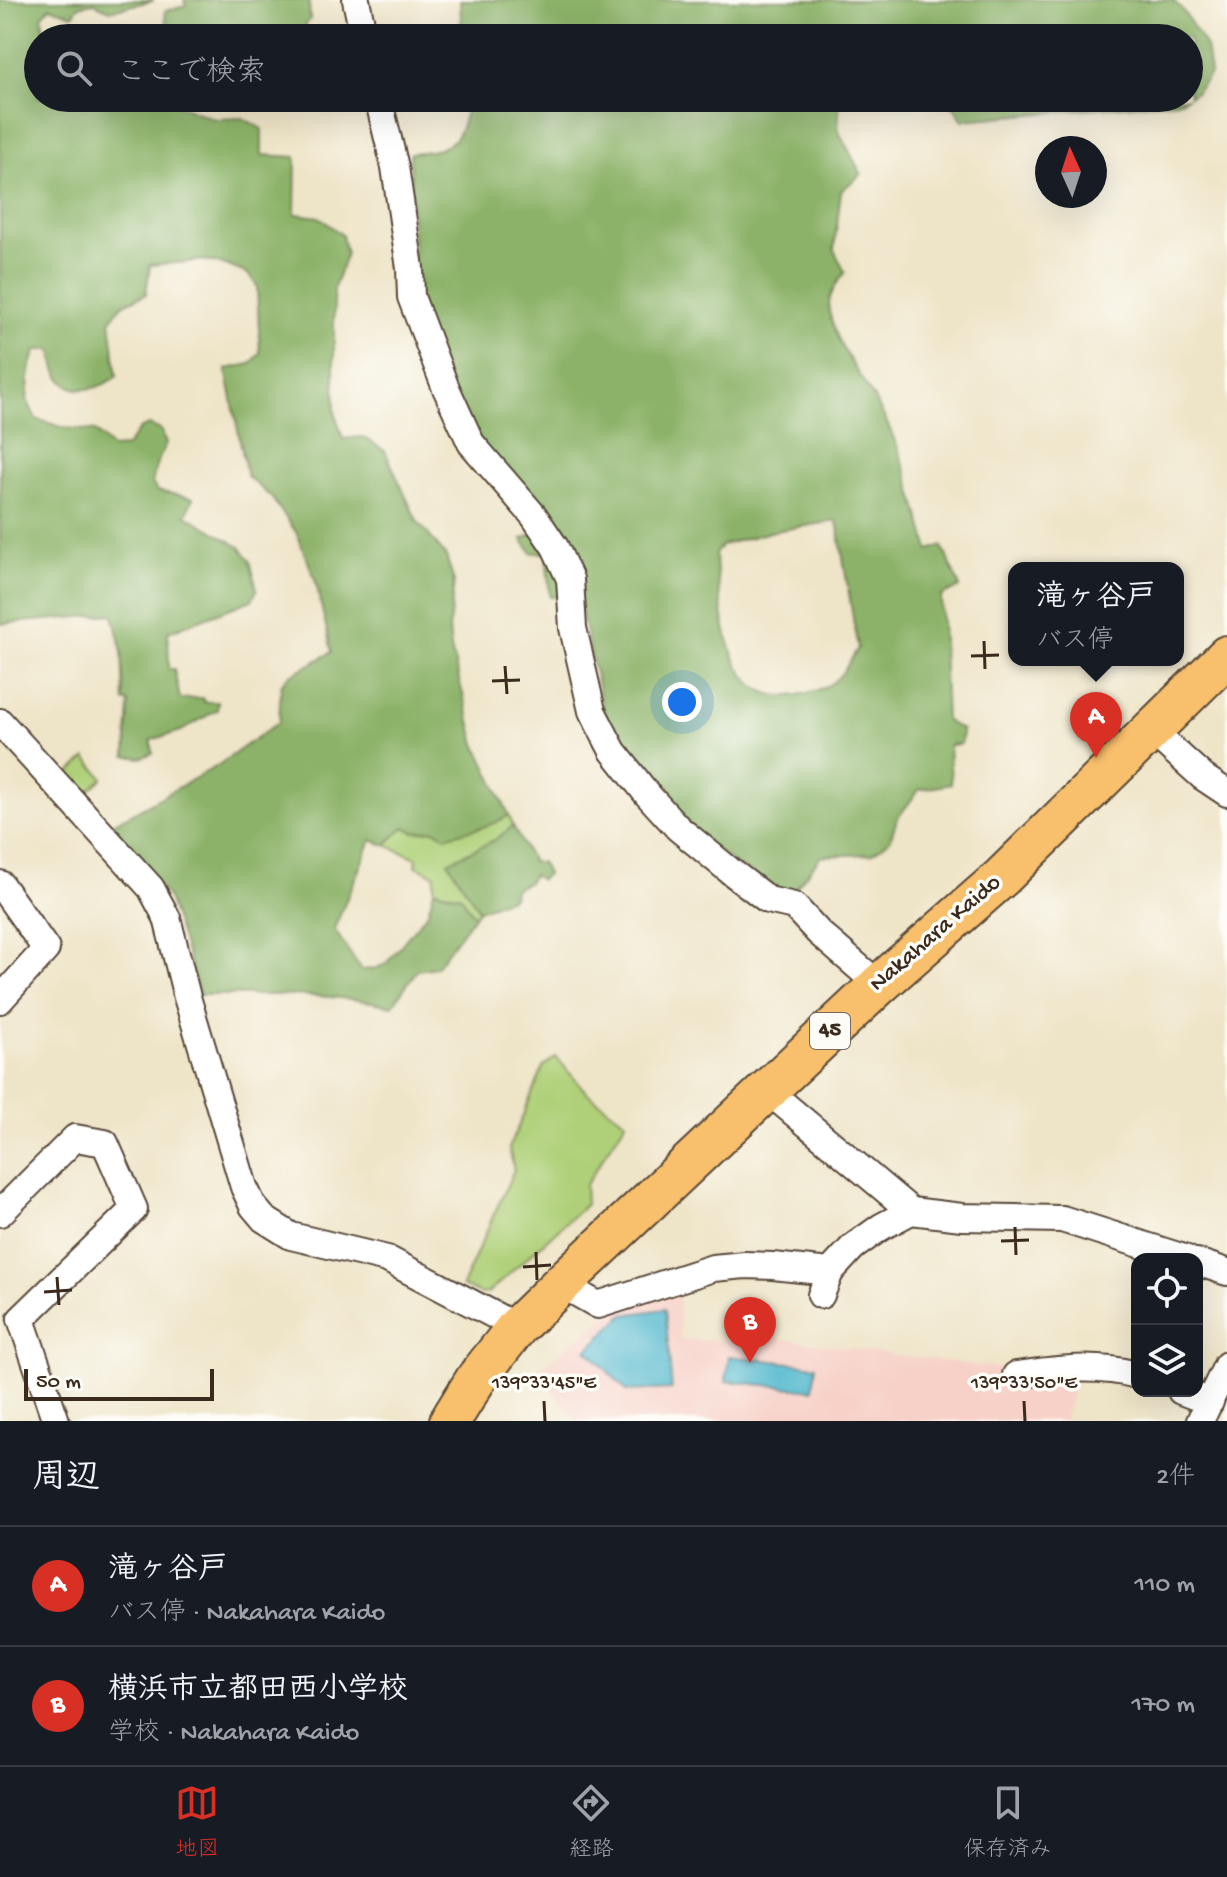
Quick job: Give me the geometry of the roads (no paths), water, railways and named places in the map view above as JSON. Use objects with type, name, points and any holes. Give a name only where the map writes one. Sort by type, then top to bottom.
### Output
[{"type":"main road","name":"Nakahara Kaido","points":[[450,1421],[476,1379],[517,1327],[879,985],[1002,877],[1227,656]]},
{"type":"street","points":[[356,0],[361,24]]},
{"type":"street","points":[[381,112],[395,167],[411,297],[471,443],[534,516],[555,547],[570,579],[573,628],[592,711],[613,751],[678,828],[768,900],[794,906],[819,933],[879,985]]},
{"type":"street","points":[[0,722],[151,888],[167,918],[187,997],[244,1187],[253,1206],[264,1219],[291,1236],[387,1259],[517,1327]]},
{"type":"street","points":[[1152,731],[1203,777],[1227,793]]},
{"type":"street","points":[[0,884],[46,949],[0,1000]]},
{"type":"street","points":[[768,1091],[911,1211],[962,1217],[1062,1219],[1168,1253]]},
{"type":"street","points":[[0,1213],[75,1138],[105,1143],[134,1209],[21,1319],[56,1421]]},
{"type":"street","points":[[561,1284],[598,1305],[713,1268],[745,1265],[773,1266],[826,1284],[853,1247],[911,1211]]},
{"type":"street","points":[[1203,1264],[1227,1272]]},
{"type":"street","points":[[1188,1397],[1205,1412],[1227,1365]]},
{"type":"street","points":[[1016,1375],[1084,1368],[1116,1369],[1131,1373]]},
{"type":"water","points":[[665,1309],[672,1389],[627,1391],[587,1350],[623,1315]]},
{"type":"water","points":[[729,1356],[816,1366],[813,1390],[726,1381]]},
{"type":"place","name":"滝ヶ谷戸","points":[[1096,758]]},
{"type":"place","name":"横浜市立都田西小学校","points":[[750,1363]]}]
